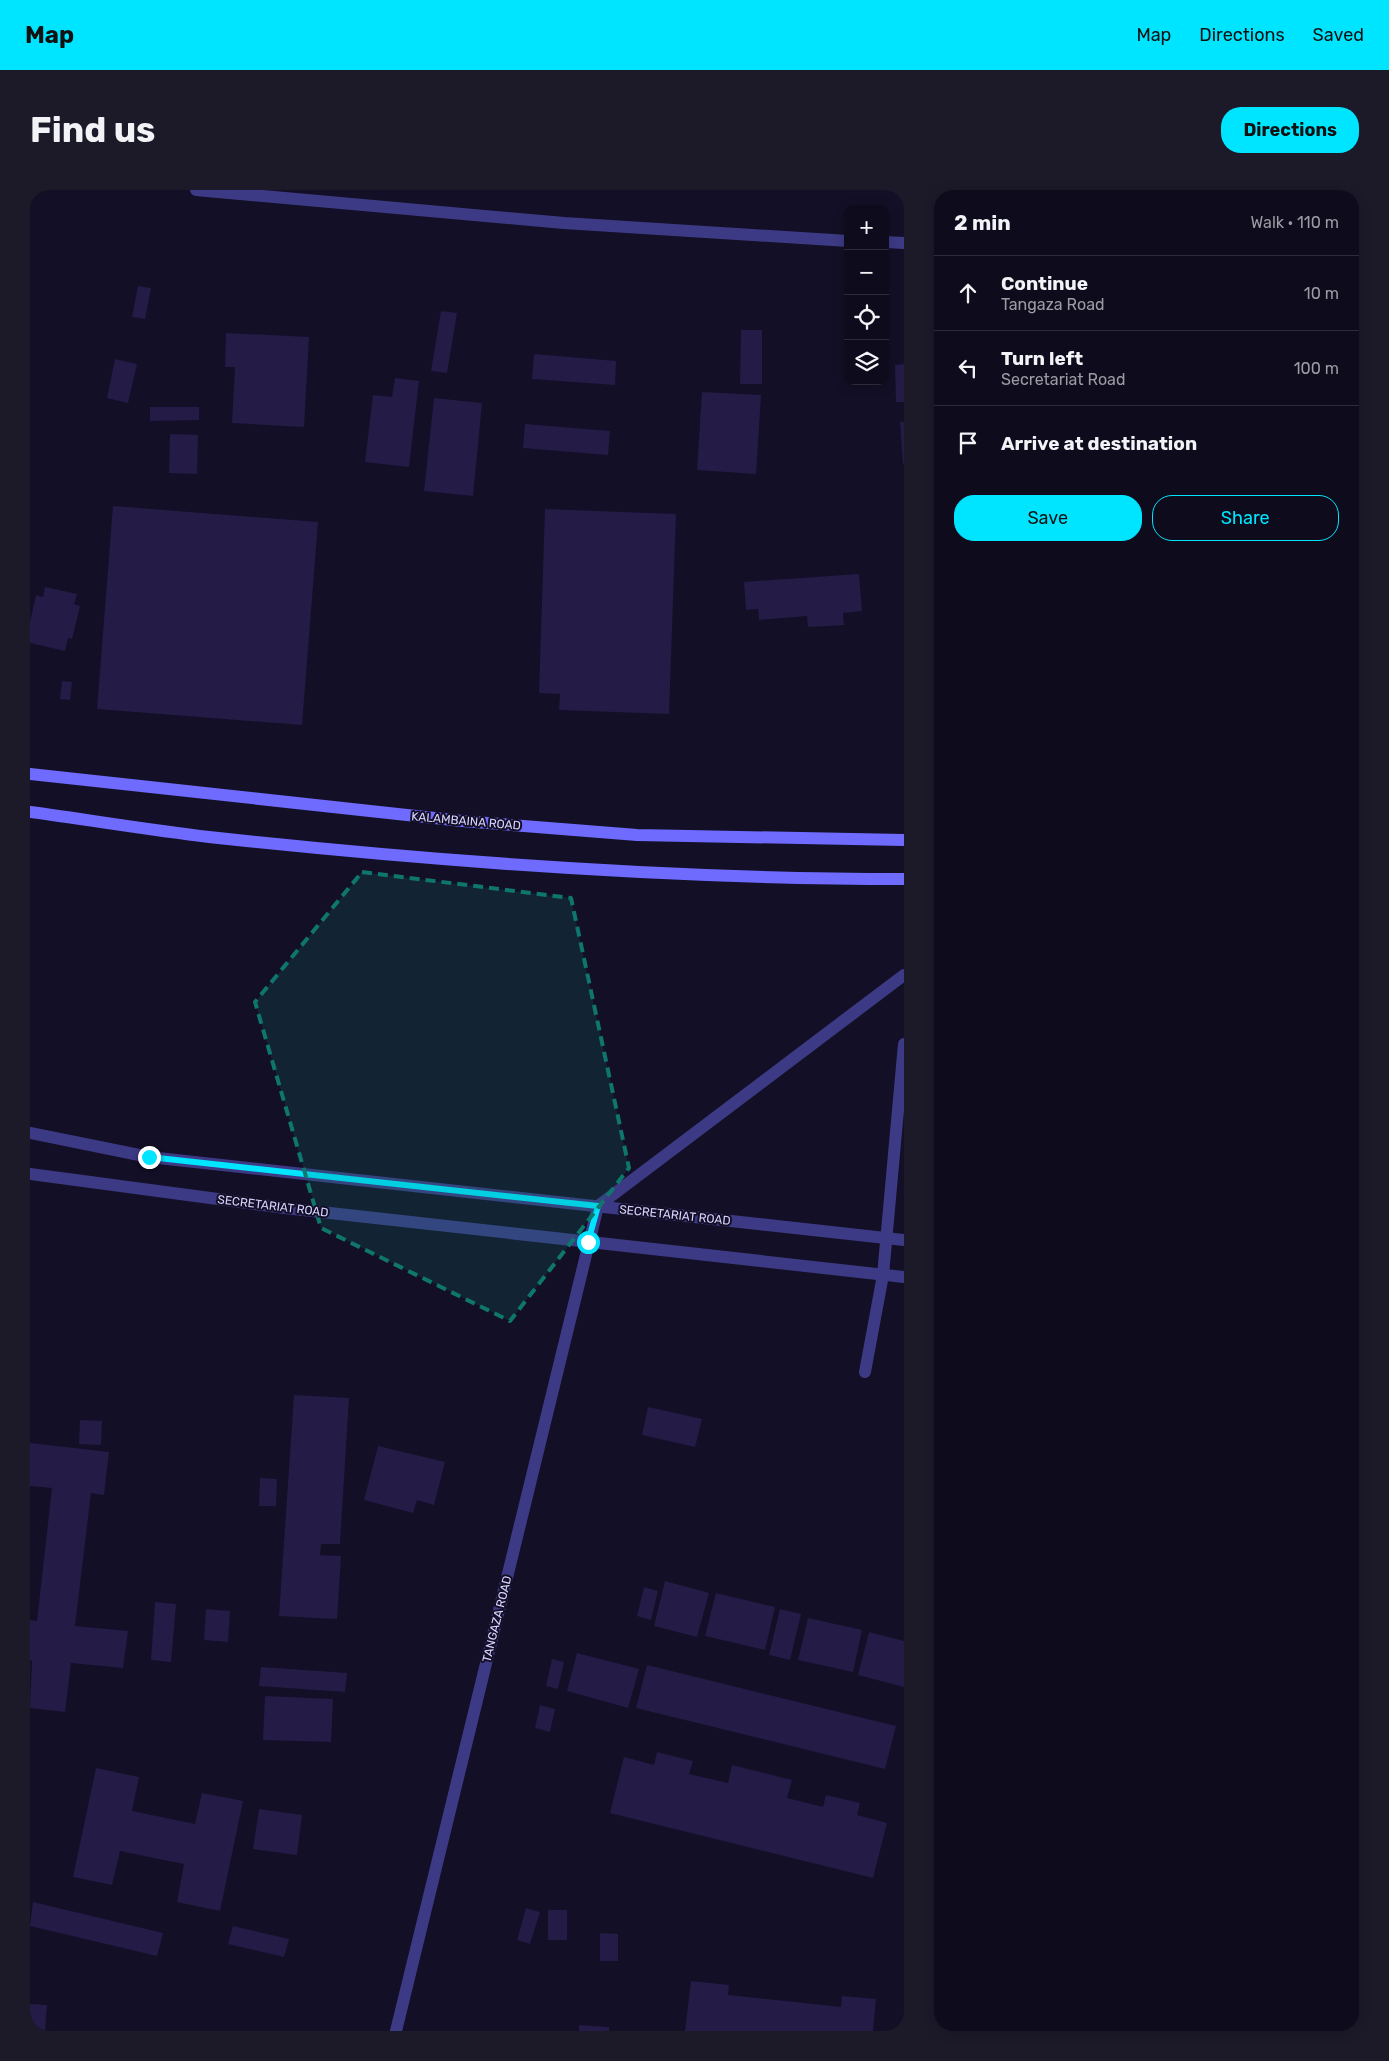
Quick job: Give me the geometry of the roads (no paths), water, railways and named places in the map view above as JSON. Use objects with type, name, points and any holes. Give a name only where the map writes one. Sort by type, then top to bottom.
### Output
[{"type":"main road","name":"KALAMBAINA ROAD","points":[[30,774],[105,784],[462,821],[637,834],[904,840]]},
{"type":"main road","points":[[30,812],[208,836],[591,870],[822,879],[904,879]]},
{"type":"street","points":[[196,190],[564,223],[844,241]]},
{"type":"street","points":[[889,242],[904,243]]},
{"type":"street","points":[[598,1206],[904,976]]},
{"type":"street","points":[[865,1372],[883,1275],[904,1044]]},
{"type":"street","name":"SECRETARIAT ROAD","points":[[30,1133],[149,1157],[904,1240]]},
{"type":"street","name":"SECRETARIAT ROAD","points":[[30,1174],[285,1208],[904,1276]]},
{"type":"street","name":"TANGAZA ROAD","points":[[396,2031],[598,1206]]}]
